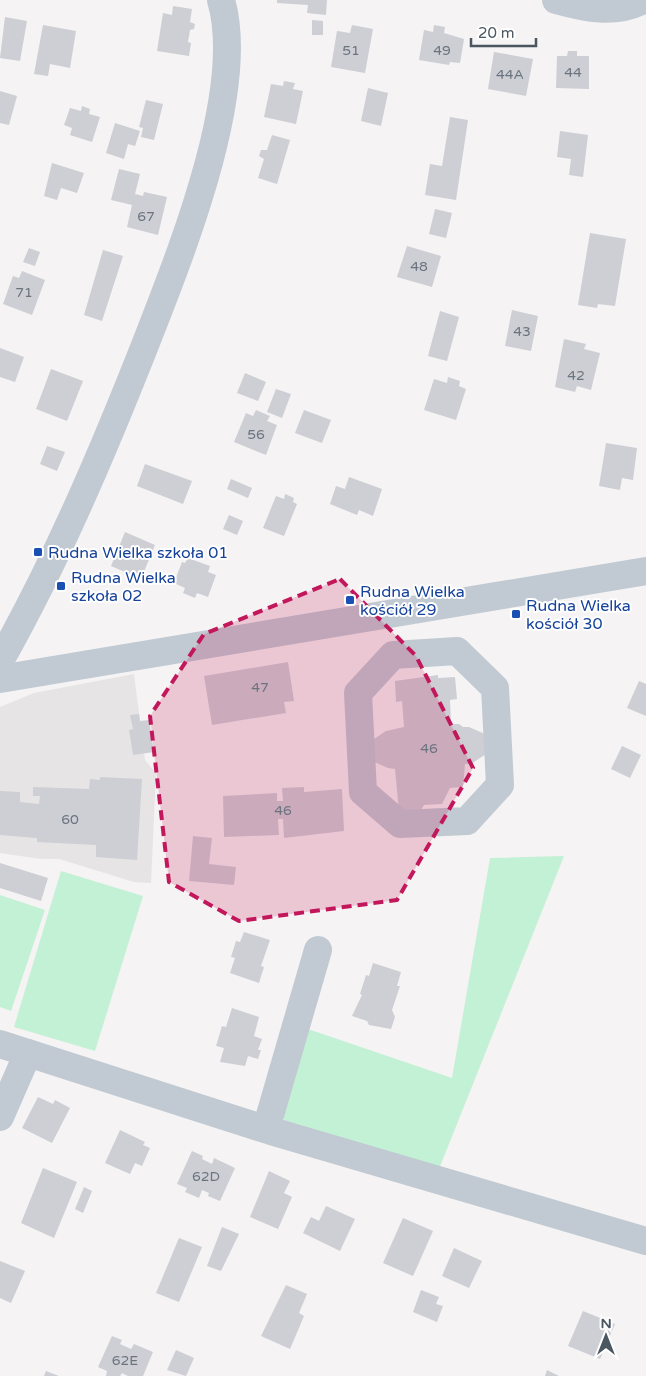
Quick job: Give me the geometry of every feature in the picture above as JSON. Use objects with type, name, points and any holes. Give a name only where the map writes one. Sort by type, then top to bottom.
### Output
[{"type":"street","points":[[0,661],[73,520],[176,266],[197,203],[212,145],[226,68],[227,36],[221,0]]},
{"type":"street","points":[[556,0],[596,9],[626,7],[643,0]]},
{"type":"street","points":[[0,679],[646,571]]},
{"type":"street","points":[[421,610],[424,653]]},
{"type":"street","points":[[457,651],[495,688],[500,785],[468,821],[400,824],[363,792],[358,693],[392,655],[424,653],[457,651]]},
{"type":"street","points":[[266,1129],[318,950]]},
{"type":"street","points":[[0,1044],[266,1129],[646,1242]]},
{"type":"street","points":[[0,1117],[28,1053]]},
{"type":"highlighted area","points":[[340,579],[416,656],[473,768],[397,900],[239,921],[169,882],[150,716],[204,634]]},
{"type":"shaded area","points":[[134,674],[145,760],[156,773],[151,883],[134,882],[59,859],[41,859],[0,853],[0,707],[34,693]]},
{"type":"green space","points":[[564,856],[439,1169],[286,1122],[279,1113],[305,1028],[452,1078],[490,858]]},
{"type":"green space","points":[[61,871],[143,896],[95,1051],[14,1027]]},
{"type":"green space","points":[[0,895],[45,910],[11,1011],[0,1007]]},
{"type":"building","points":[[277,0],[327,0],[326,15],[307,13],[308,5],[277,3]]},
{"type":"building","points":[[173,6],[192,9],[190,22],[195,24],[194,29],[190,30],[188,42],[191,43],[189,56],[157,51],[163,13],[172,15]]},
{"type":"building","points":[[5,17],[27,21],[20,61],[0,58]]},
{"type":"building","points":[[312,20],[323,21],[323,35],[312,35]]},
{"type":"building","points":[[43,25],[76,31],[70,68],[50,64],[48,76],[34,74]]},
{"type":"building","points":[[352,25],[373,29],[365,73],[331,67],[337,31],[350,33]]},
{"type":"building","points":[[434,25],[445,27],[444,33],[464,39],[460,63],[450,62],[449,65],[419,60],[424,30],[433,32]]},
{"type":"building","points":[[568,51],[577,51],[577,56],[589,56],[589,89],[556,88],[557,56],[567,56]]},
{"type":"building","points":[[494,52],[533,59],[526,96],[488,89]]},
{"type":"building","points":[[284,81],[295,83],[293,89],[303,91],[296,124],[264,117],[271,84],[283,86]]},
{"type":"building","points":[[368,88],[388,93],[381,126],[361,121]]},
{"type":"building","points":[[0,91],[17,96],[9,125],[0,123]]},
{"type":"building","points":[[146,100],[163,104],[154,140],[141,137],[143,128],[139,127]]},
{"type":"building","points":[[82,106],[90,109],[89,114],[100,117],[92,142],[70,135],[72,128],[64,125],[70,108],[81,111]]},
{"type":"building","points":[[450,117],[468,120],[456,200],[425,195],[430,164],[442,166]]},
{"type":"building","points":[[115,123],[140,131],[135,146],[128,144],[124,159],[106,153]]},
{"type":"building","points":[[560,131],[588,135],[583,177],[569,175],[571,159],[557,157]]},
{"type":"building","points":[[272,135],[290,140],[277,184],[258,178],[264,159],[259,156],[261,150],[267,150]]},
{"type":"building","points":[[52,163],[84,173],[77,193],[61,188],[57,200],[44,196]]},
{"type":"building","points":[[119,169],[140,174],[135,194],[143,196],[144,192],[167,197],[158,235],[127,227],[132,205],[111,200]]},
{"type":"building","points":[[435,209],[452,213],[446,238],[429,234]]},
{"type":"building","points":[[590,233],[626,239],[615,306],[598,304],[597,308],[578,305]]},
{"type":"building","points":[[407,246],[441,256],[432,287],[397,277]]},
{"type":"building","points":[[29,248],[40,252],[35,266],[23,262]]},
{"type":"building","points":[[103,250],[123,256],[102,321],[84,315]]},
{"type":"building","points":[[22,271],[45,280],[32,315],[3,304],[13,276],[19,278]]},
{"type":"building","points":[[512,310],[538,316],[531,351],[505,346]]},
{"type":"building","points":[[440,311],[459,317],[447,361],[428,356]]},
{"type":"building","points":[[564,339],[586,344],[584,349],[600,353],[591,390],[577,386],[575,392],[555,387]]},
{"type":"building","points":[[0,348],[24,357],[15,382],[0,377]]},
{"type":"building","points":[[51,369],[83,381],[67,421],[36,409]]},
{"type":"building","points":[[245,373],[266,382],[258,401],[237,393]]},
{"type":"building","points":[[448,377],[460,381],[459,386],[466,389],[456,420],[424,410],[434,379],[447,383]]},
{"type":"building","points":[[276,389],[291,394],[282,418],[267,412]]},
{"type":"building","points":[[256,410],[270,416],[267,421],[277,425],[266,455],[234,442],[246,413],[253,416]]},
{"type":"building","points":[[304,410],[331,420],[322,443],[295,433]]},
{"type":"building","points":[[606,443],[637,448],[633,480],[622,478],[620,490],[599,486]]},
{"type":"building","points":[[47,446],[65,452],[57,471],[40,464]]},
{"type":"building","points":[[145,464],[192,481],[183,504],[137,486]]},
{"type":"building","points":[[349,477],[382,489],[373,516],[359,510],[357,515],[330,504],[336,486],[345,489]]},
{"type":"building","points":[[231,479],[252,488],[248,498],[227,489]]},
{"type":"building","points":[[285,494],[294,498],[293,502],[297,504],[284,536],[263,528],[276,496],[284,499]]},
{"type":"building","points":[[229,515],[243,521],[237,535],[223,529]]},
{"type":"building","points":[[125,532],[155,545],[141,579],[111,566]]},
{"type":"building","points":[[188,558],[210,566],[208,572],[216,575],[208,597],[197,593],[195,598],[183,593],[185,588],[174,583],[182,562],[185,563]]},
{"type":"building","points":[[288,662],[294,701],[284,702],[286,713],[212,725],[204,676]]},
{"type":"building","points":[[438,675],[438,678],[455,677],[457,699],[450,700],[451,724],[459,724],[485,734],[486,754],[471,764],[465,764],[463,787],[450,788],[442,804],[424,805],[421,810],[399,811],[395,769],[372,761],[371,741],[386,731],[404,727],[402,701],[396,702],[395,681]]},
{"type":"building","points":[[639,681],[646,684],[646,716],[627,708]]},
{"type":"building","points":[[139,714],[140,721],[149,720],[154,752],[133,755],[129,730],[133,729],[130,715]]},
{"type":"building","points":[[622,746],[641,755],[630,778],[611,769]]},
{"type":"building","points":[[100,777],[142,779],[137,860],[96,857],[96,845],[37,842],[37,838],[0,835],[0,791],[20,792],[20,802],[39,804],[40,796],[33,796],[33,787],[89,789],[90,779],[100,780]]},
{"type":"building","points":[[304,787],[304,792],[342,789],[344,831],[284,838],[283,819],[278,819],[279,835],[224,837],[223,796],[277,793],[277,801],[283,801],[282,788]]},
{"type":"building","points":[[193,836],[212,838],[209,864],[236,867],[234,885],[189,881]]},
{"type":"building","points":[[0,863],[48,878],[41,901],[0,888]]},
{"type":"building","points":[[244,932],[270,940],[261,966],[264,967],[259,983],[230,973],[235,958],[231,957],[236,941],[240,942]]},
{"type":"building","points":[[373,963],[401,972],[397,986],[400,986],[392,1010],[395,1017],[391,1029],[369,1025],[367,1021],[352,1016],[362,995],[360,994],[366,975],[369,976]]},
{"type":"building","points":[[232,1008],[259,1017],[254,1036],[262,1039],[258,1050],[261,1050],[258,1059],[248,1056],[245,1066],[220,1062],[224,1048],[216,1046],[222,1026],[226,1027]]},
{"type":"building","points":[[38,1097],[53,1104],[55,1100],[70,1108],[52,1143],[22,1128]]},
{"type":"building","points":[[120,1130],[145,1142],[143,1145],[150,1148],[142,1166],[135,1163],[130,1174],[105,1163]]},
{"type":"building","points":[[192,1151],[203,1156],[202,1159],[212,1164],[214,1158],[235,1168],[220,1201],[208,1196],[209,1193],[202,1190],[199,1198],[185,1192],[187,1188],[177,1184]]},
{"type":"building","points":[[43,1168],[77,1182],[54,1238],[21,1223]]},
{"type":"building","points":[[269,1171],[290,1181],[284,1193],[292,1197],[278,1229],[250,1217]]},
{"type":"building","points":[[84,1187],[92,1191],[83,1213],[75,1209]]},
{"type":"building","points":[[326,1206],[355,1219],[340,1251],[303,1233],[311,1217],[319,1221]]},
{"type":"building","points":[[403,1218],[433,1231],[413,1276],[383,1263]]},
{"type":"building","points":[[222,1227],[239,1234],[221,1271],[207,1266]]},
{"type":"building","points":[[179,1238],[202,1247],[179,1302],[156,1293]]},
{"type":"building","points":[[454,1248],[482,1261],[469,1288],[442,1276]]},
{"type":"building","points":[[0,1261],[25,1271],[11,1303],[0,1298]]},
{"type":"building","points":[[286,1285],[307,1294],[299,1313],[304,1316],[290,1349],[261,1336]]},
{"type":"building","points":[[421,1290],[439,1297],[436,1304],[443,1306],[437,1322],[413,1312]]},
{"type":"building","points":[[583,1311],[615,1324],[600,1359],[568,1346]]},
{"type":"building","points":[[112,1336],[122,1340],[120,1344],[131,1349],[134,1344],[153,1352],[143,1376],[128,1376],[122,1373],[120,1376],[106,1376],[107,1371],[98,1367]]},
{"type":"building","points":[[176,1350],[194,1358],[186,1376],[167,1370]]},
{"type":"building","points":[[547,1370],[559,1376],[545,1376]]},
{"type":"building","points":[[46,1371],[59,1376],[44,1376]]},
{"type":"place","name":"Rudna Wielka szkoła 01","points":[[38,552]]},
{"type":"place","name":"Rudna Wielka szkoła 02","points":[[61,586]]},
{"type":"place","name":"Rudna Wielka kościół 29","points":[[350,600]]},
{"type":"place","name":"Rudna Wielka kościół 30","points":[[516,614]]}]
